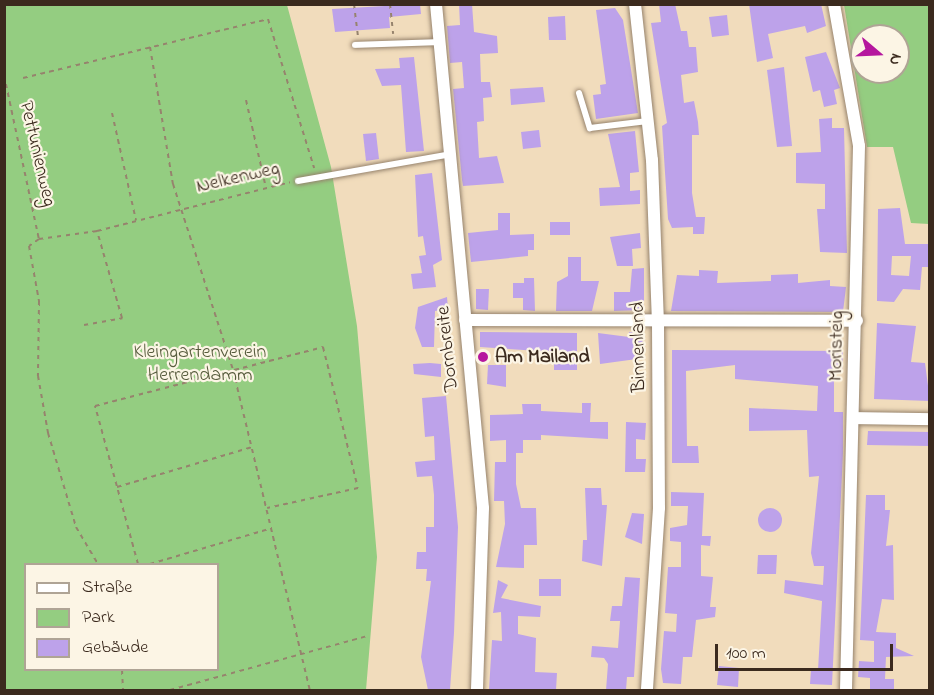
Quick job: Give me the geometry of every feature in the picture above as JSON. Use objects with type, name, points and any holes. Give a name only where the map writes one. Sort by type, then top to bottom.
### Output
[{"type":"street","name":"Dornbreite","points":[[436,4],[446,154],[483,508],[477,690]]},
{"type":"street","name":"Binnenland","points":[[635,4],[649,121],[658,322],[660,508],[647,690]]},
{"type":"street","name":"Moristeig","points":[[834,4],[859,146],[855,418],[846,690]]},
{"type":"street","points":[[465,320],[857,321]]},
{"type":"street","points":[[855,418],[930,419]]},
{"type":"lane","points":[[357,45],[439,42]]},
{"type":"lane","points":[[579,93],[590,128],[649,121]]},
{"type":"lane","name":"Nelkenweg","points":[[298,181],[446,154]]},
{"type":"path","points":[[354,4],[357,45]]},
{"type":"path","points":[[390,4],[394,44]]},
{"type":"path","points":[[23,78],[242,23],[268,19],[316,177]]},
{"type":"path","points":[[150,47],[180,209],[233,370],[310,690]]},
{"type":"path","name":"Pettunienweg","points":[[4,75],[39,239]]},
{"type":"path","points":[[246,100],[266,188]]},
{"type":"path","points":[[112,112],[136,220]]},
{"type":"path","name":"Nelkenweg","points":[[39,239],[97,231],[298,181]]},
{"type":"path","points":[[84,325],[122,318],[97,231]]},
{"type":"path","points":[[39,239],[29,246],[39,301],[38,376],[50,444],[76,527],[97,563]]},
{"type":"path","points":[[138,563],[95,406],[323,347],[358,488],[267,508]]},
{"type":"path","points":[[117,487],[252,447]]},
{"type":"path","points":[[153,563],[272,528]]},
{"type":"path","points":[[170,690],[302,652],[368,636]]},
{"type":"path","points":[[122,671],[123,690]]},
{"type":"green space","name":"Kleingartenverein Herrendamm","points":[[4,5],[287,5],[331,167],[357,326],[377,557],[366,690],[5,690]]},
{"type":"green space","points":[[844,5],[929,5],[929,224],[911,223],[893,147],[867,147],[857,84],[910,84],[910,24],[850,24],[850,42]]},
{"type":"building","points":[[420,4],[421,14],[389,17],[390,28],[335,32],[332,9]]},
{"type":"building","points":[[459,4],[472,4],[474,32],[497,36],[498,53],[480,54],[481,82],[490,82],[492,97],[483,98],[484,121],[477,122],[479,158],[497,156],[504,183],[463,186],[453,89],[464,88],[462,62],[450,63],[447,26],[460,25]]},
{"type":"building","points":[[659,4],[675,4],[681,31],[687,31],[689,47],[696,47],[698,72],[681,75],[684,103],[694,101],[698,122],[699,135],[692,135],[692,193],[696,217],[705,217],[704,234],[693,234],[693,227],[672,228],[668,219],[662,126],[667,123],[651,23],[661,22]]},
{"type":"building","points":[[749,4],[821,4],[826,26],[807,33],[805,26],[768,34],[773,58],[757,62]]},
{"type":"building","points":[[615,8],[623,20],[638,113],[596,119],[593,95],[601,94],[600,85],[606,84],[596,10]]},
{"type":"building","points":[[727,15],[729,35],[712,37],[709,17]]},
{"type":"building","points":[[565,16],[566,40],[549,40],[548,17]]},
{"type":"building","points":[[826,52],[840,88],[834,90],[837,104],[824,107],[820,90],[813,92],[805,57]]},
{"type":"building","points":[[414,57],[424,151],[406,152],[401,85],[382,86],[375,69],[400,68],[399,58]]},
{"type":"building","points":[[784,67],[792,146],[777,147],[767,70]]},
{"type":"building","points":[[543,87],[545,102],[511,105],[510,89]]},
{"type":"building","points":[[832,118],[832,128],[844,128],[847,253],[820,252],[817,209],[825,209],[825,184],[796,183],[796,153],[821,152],[819,119]]},
{"type":"building","points":[[539,130],[541,147],[523,149],[521,132]]},
{"type":"building","points":[[635,131],[639,172],[630,173],[630,191],[640,190],[640,204],[600,206],[599,188],[620,187],[608,134]]},
{"type":"building","points":[[376,133],[379,159],[366,161],[363,134]]},
{"type":"building","points":[[432,173],[442,260],[433,265],[436,287],[413,289],[411,274],[422,273],[419,256],[426,255],[423,236],[418,237],[415,175]]},
{"type":"building","points":[[900,208],[905,244],[930,244],[928,267],[922,267],[920,290],[903,289],[894,302],[877,301],[878,209]],"holes":[[[892,256],[911,256],[909,276],[891,275]]]},
{"type":"building","points":[[498,213],[510,213],[510,235],[534,234],[534,250],[528,250],[528,256],[471,262],[468,233],[498,230]]},
{"type":"building","points":[[550,222],[570,222],[570,235],[550,235]]},
{"type":"building","points":[[640,233],[641,248],[632,249],[633,266],[617,266],[610,237]]},
{"type":"building","points":[[568,257],[581,257],[581,281],[599,281],[592,311],[556,311],[557,282],[568,276]]},
{"type":"building","points":[[644,268],[644,310],[614,311],[614,292],[630,292],[632,269]]},
{"type":"building","points":[[699,270],[718,271],[717,283],[771,281],[771,275],[798,274],[798,283],[830,280],[830,286],[846,287],[843,312],[671,311],[677,275],[699,276]]},
{"type":"building","points":[[524,278],[534,278],[535,311],[523,310],[523,298],[513,298],[513,283],[524,283]]},
{"type":"building","points":[[476,289],[489,289],[488,310],[476,309]]},
{"type":"building","points":[[447,297],[448,309],[435,311],[434,347],[422,347],[415,328],[418,307]]},
{"type":"building","points":[[877,323],[916,326],[911,362],[925,363],[930,401],[874,399]]},
{"type":"building","points":[[480,332],[577,333],[577,370],[554,370],[554,352],[480,347]]},
{"type":"building","points":[[629,332],[642,333],[644,358],[600,364],[598,333],[629,337]]},
{"type":"building","points":[[672,350],[843,351],[842,373],[834,373],[834,412],[843,412],[843,453],[832,685],[810,684],[811,670],[818,670],[822,601],[784,593],[785,580],[823,585],[824,566],[814,566],[811,553],[819,476],[809,477],[807,430],[749,431],[749,408],[817,411],[818,386],[735,379],[735,365],[686,371],[687,446],[698,446],[699,463],[672,463]]},
{"type":"building","points":[[413,364],[441,364],[441,377],[414,374]]},
{"type":"building","points":[[488,365],[506,365],[506,387],[487,384]]},
{"type":"building","points":[[446,396],[458,527],[454,633],[450,690],[428,690],[421,657],[431,581],[426,581],[427,569],[416,569],[417,552],[426,552],[426,527],[434,527],[434,495],[432,476],[417,477],[415,462],[435,460],[434,436],[425,437],[422,398]]},
{"type":"building","points":[[582,403],[591,403],[590,422],[608,422],[608,439],[541,435],[541,440],[523,440],[523,453],[516,453],[516,484],[521,508],[536,508],[537,545],[524,545],[524,568],[496,567],[505,524],[504,501],[494,501],[495,462],[506,462],[506,440],[490,441],[490,415],[523,414],[522,404],[541,404],[541,411],[582,413]]},
{"type":"building","points":[[626,422],[646,423],[645,440],[636,439],[636,459],[646,459],[645,472],[625,472]]},
{"type":"building","points":[[868,431],[930,432],[930,446],[867,445]]},
{"type":"building","points":[[585,488],[601,488],[602,505],[607,505],[602,566],[582,561],[583,540],[587,540]]},
{"type":"building","points":[[671,492],[704,493],[702,536],[711,536],[710,546],[701,545],[701,576],[713,577],[710,607],[716,607],[715,617],[696,620],[692,657],[683,657],[681,684],[663,683],[661,669],[664,631],[676,632],[677,614],[665,613],[668,567],[681,567],[681,542],[670,541],[670,528],[687,525],[688,506],[671,506]]},
{"type":"building","points":[[866,495],[885,495],[885,510],[890,510],[886,546],[893,545],[894,600],[882,599],[876,632],[896,633],[896,648],[914,656],[886,657],[885,679],[894,679],[894,690],[870,690],[870,678],[858,677],[859,661],[874,662],[874,641],[860,640]]},
{"type":"building","points":[[765,508],[775,508],[782,515],[782,525],[775,532],[765,532],[758,525],[758,515]]},
{"type":"building","points":[[632,513],[644,514],[642,544],[625,537]]},
{"type":"building","points":[[758,555],[777,555],[776,574],[757,574]]},
{"type":"building","points":[[625,577],[640,578],[634,677],[627,677],[626,690],[606,690],[608,664],[604,658],[591,657],[592,646],[618,648],[620,621],[610,621],[612,606],[622,606]]},
{"type":"building","points":[[539,579],[561,579],[561,596],[539,596]]},
{"type":"building","points":[[498,580],[508,585],[501,598],[541,606],[540,617],[518,616],[518,634],[536,638],[535,672],[557,673],[556,690],[489,690],[492,640],[502,641],[501,612],[493,613]]},
{"type":"building","points":[[719,666],[739,668],[738,687],[717,685]]},
{"type":"place","name":"Am Mailand","points":[[483,357]]}]
